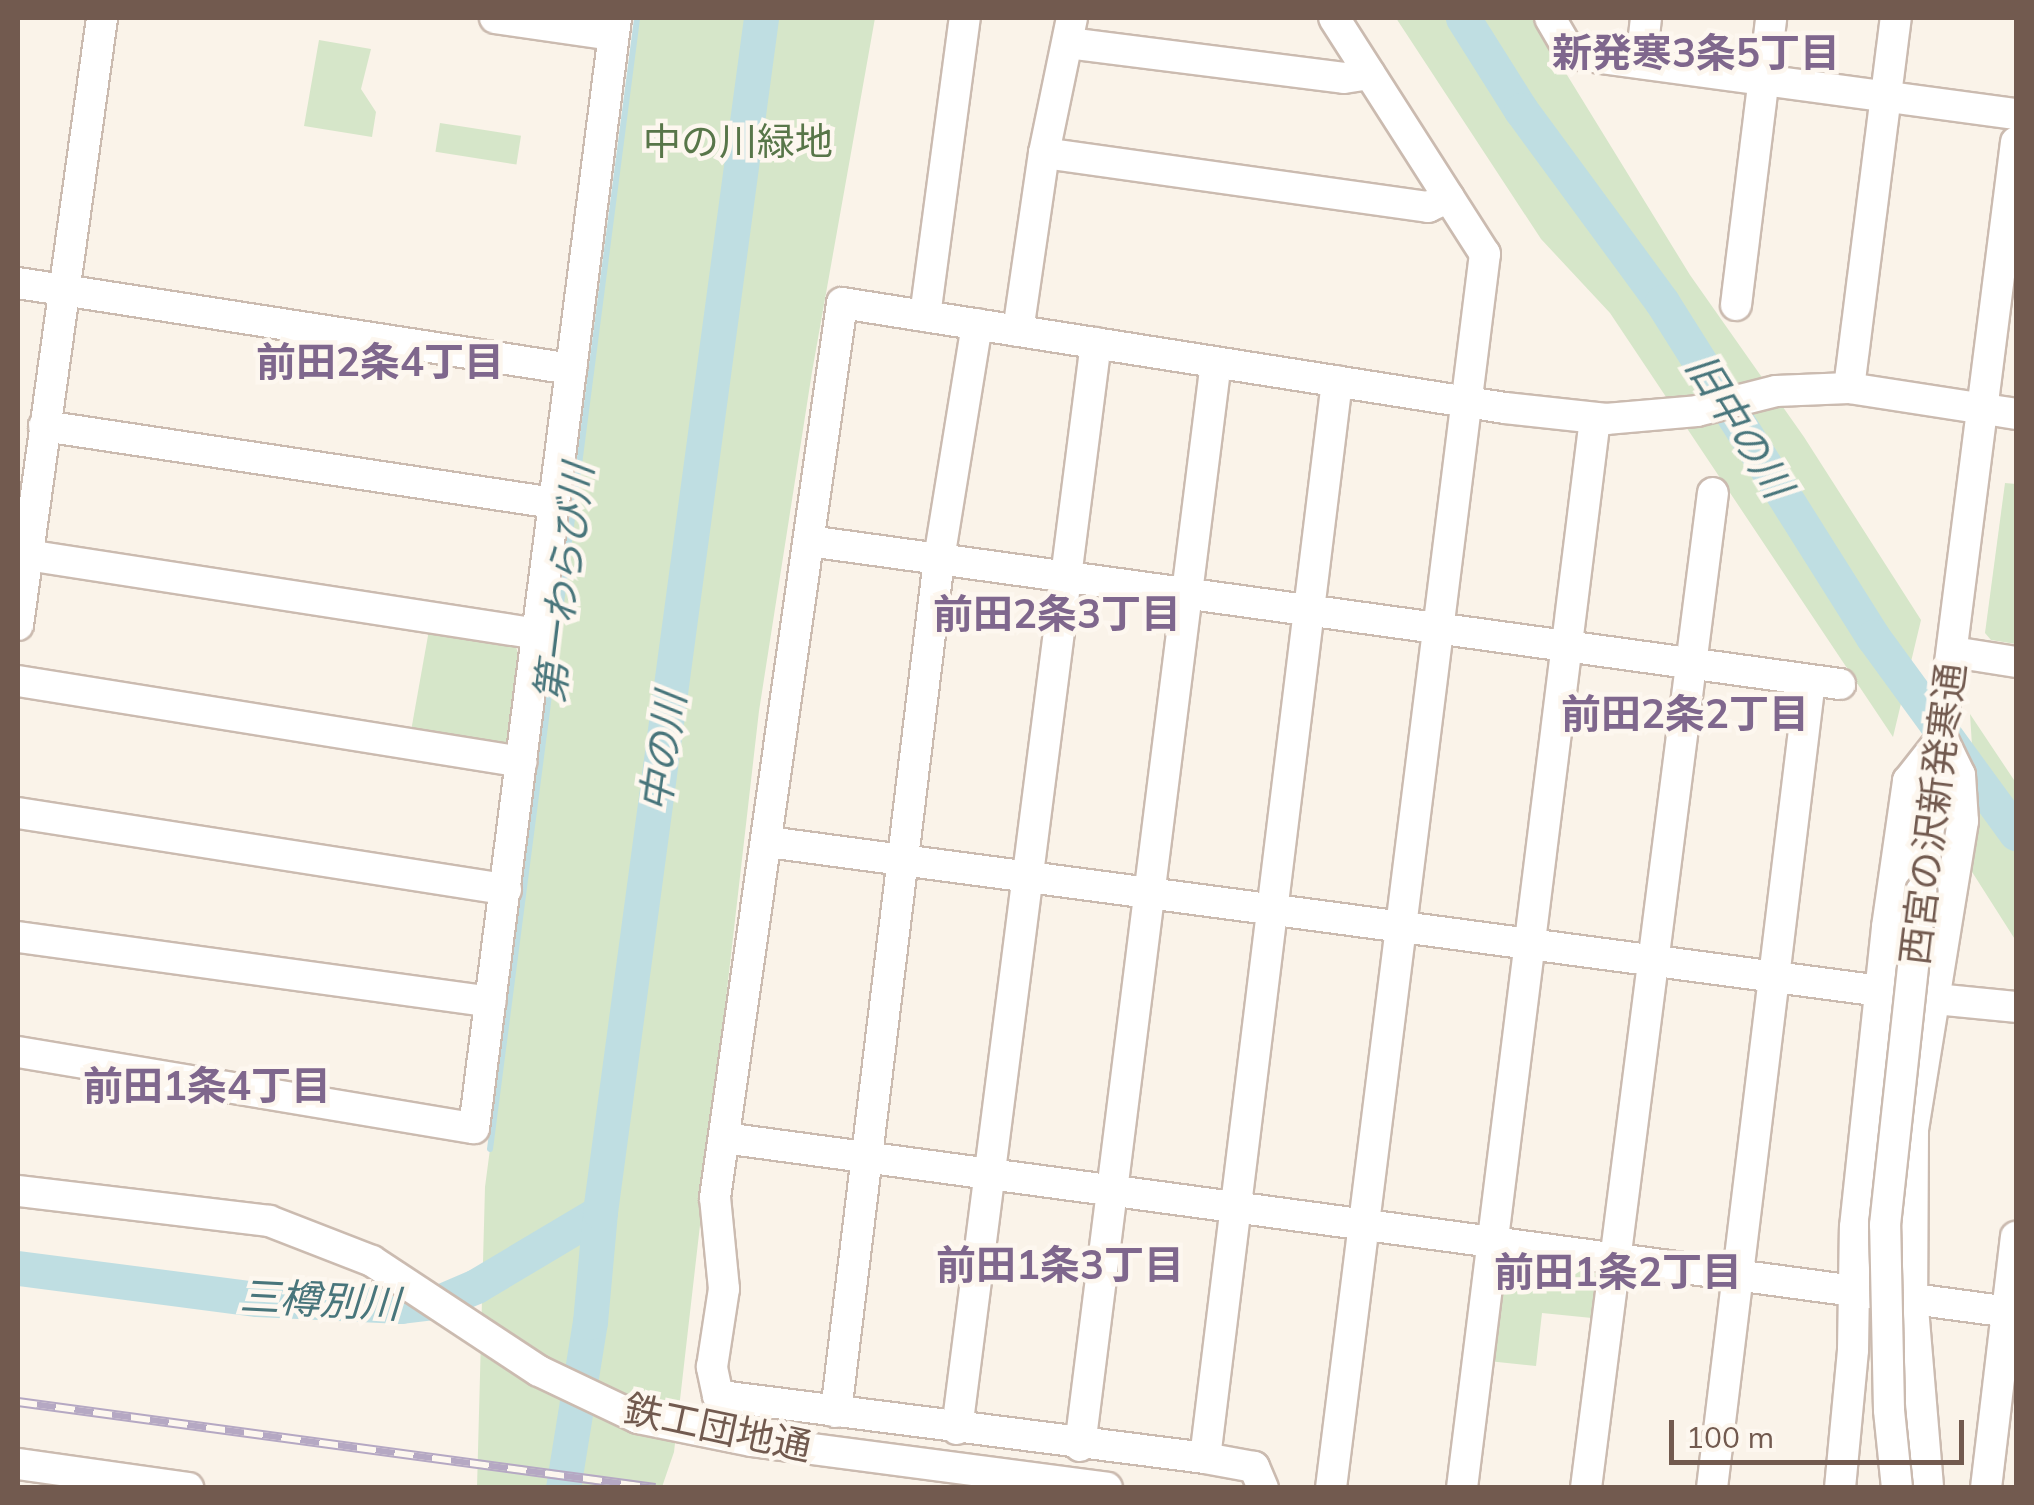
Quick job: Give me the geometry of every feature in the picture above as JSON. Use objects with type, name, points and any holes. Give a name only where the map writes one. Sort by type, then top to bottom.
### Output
[{"type":"street","points":[[18,625],[102,18]]},
{"type":"street","points":[[18,1052],[474,1128],[615,26],[495,18]]},
{"type":"street","points":[[925,316],[966,18]]},
{"type":"street","points":[[1332,1488],[1485,254],[1334,18]]},
{"type":"street","points":[[1550,18],[1571,54],[2016,114]]},
{"type":"street","points":[[1640,63],[1646,18]]},
{"type":"street","points":[[1736,305],[1771,18]]},
{"type":"street","points":[[1848,388],[1896,18]]},
{"type":"street","points":[[1018,331],[1044,153],[1070,30],[1344,78],[1370,74]]},
{"type":"street","name":"西宮の沢新発寒通","points":[[1897,1488],[1889,1410],[1885,1225],[2016,142]]},
{"type":"street","points":[[1044,153],[1428,207],[1448,197]]},
{"type":"street","points":[[18,284],[571,369]]},
{"type":"street","points":[[1262,1488],[1254,1467],[1205,1458],[1080,1446],[718,1396],[712,1367],[724,1288],[715,1198],[842,303],[1465,402],[1595,418],[1697,411],[1776,391],[1848,388],[2016,414]]},
{"type":"street","points":[[836,1412],[940,559],[976,324]]},
{"type":"street","points":[[957,1429],[1096,343]]},
{"type":"street","points":[[1080,1446],[1216,362]]},
{"type":"street","points":[[1205,1458],[1306,608],[1338,381]]},
{"type":"street","points":[[1462,1488],[1595,418]]},
{"type":"street","points":[[44,426],[554,503]]},
{"type":"street","points":[[1586,1488],[1713,493]]},
{"type":"street","points":[[809,541],[1825,682],[1776,978],[1712,1488]]},
{"type":"street","points":[[27,555],[538,634]]},
{"type":"street","points":[[1953,652],[2016,662]]},
{"type":"street","points":[[18,681],[522,762]]},
{"type":"street","points":[[1840,1488],[1855,1227],[1880,990],[1908,781],[1942,738],[1960,775],[1963,807],[1913,1130],[1912,1296],[1928,1488]]},
{"type":"street","points":[[18,813],[506,889]]},
{"type":"street","points":[[768,842],[1880,990]]},
{"type":"street","points":[[18,937],[492,1002]]},
{"type":"street","points":[[1935,999],[2016,1007]]},
{"type":"street","points":[[724,1138],[2012,1312]]},
{"type":"street","name":"鉄工団地通","points":[[18,1191],[269,1221],[372,1261],[540,1371],[638,1418],[752,1442],[1107,1488]]},
{"type":"street","points":[[1986,1488],[2012,1312],[2016,1237]]},
{"type":"street","points":[[18,1464],[93,1481],[188,1488]]},
{"type":"green space","name":"中の川緑地","points":[[639,18],[875,18],[812,372],[759,711],[674,1452],[662,1487],[477,1488],[485,1187]]},
{"type":"green space","points":[[1396,18],[1532,18],[1690,275],[1804,437],[1921,620],[1893,737],[1610,313],[1541,239]]},
{"type":"green space","points":[[319,40],[371,49],[361,89],[376,112],[372,137],[304,126]]},
{"type":"green space","points":[[440,123],[521,136],[516,164],[435,152]]},
{"type":"green space","points":[[2005,483],[2016,484],[2016,644],[1991,640],[1985,633]]},
{"type":"green space","points":[[429,630],[516,647],[519,656],[510,742],[500,748],[411,731]]},
{"type":"green space","points":[[1970,714],[2016,783],[2016,941],[1967,864],[1976,809]]},
{"type":"green space","points":[[1500,1257],[1598,1269],[1592,1318],[1542,1313],[1536,1366],[1488,1361]]},
{"type":"waterway","name":"第一わらび川","points":[[490,1149],[637,18]]},
{"type":"waterway","name":"中の川","points":[[563,1488],[590,1322],[600,1212],[761,18]]},
{"type":"waterway","name":"旧中の川","points":[[1463,18],[1521,110],[1662,302],[1873,637],[2016,833]]},
{"type":"waterway","name":"三樽別川","points":[[18,1268],[257,1299],[401,1306],[441,1301],[476,1286],[600,1212]]},
{"type":"railway","points":[[18,1402],[655,1488]]},
{"type":"district","name":"新発寒3条5丁目","points":[[1696,52]]},
{"type":"district","name":"前田2条4丁目","points":[[380,361]]},
{"type":"district","name":"前田2条3丁目","points":[[1057,613]]},
{"type":"district","name":"前田2条2丁目","points":[[1685,713]]},
{"type":"district","name":"前田1条4丁目","points":[[207,1085]]},
{"type":"district","name":"前田1条3丁目","points":[[1060,1264]]},
{"type":"district","name":"前田1条2丁目","points":[[1618,1271]]}]
